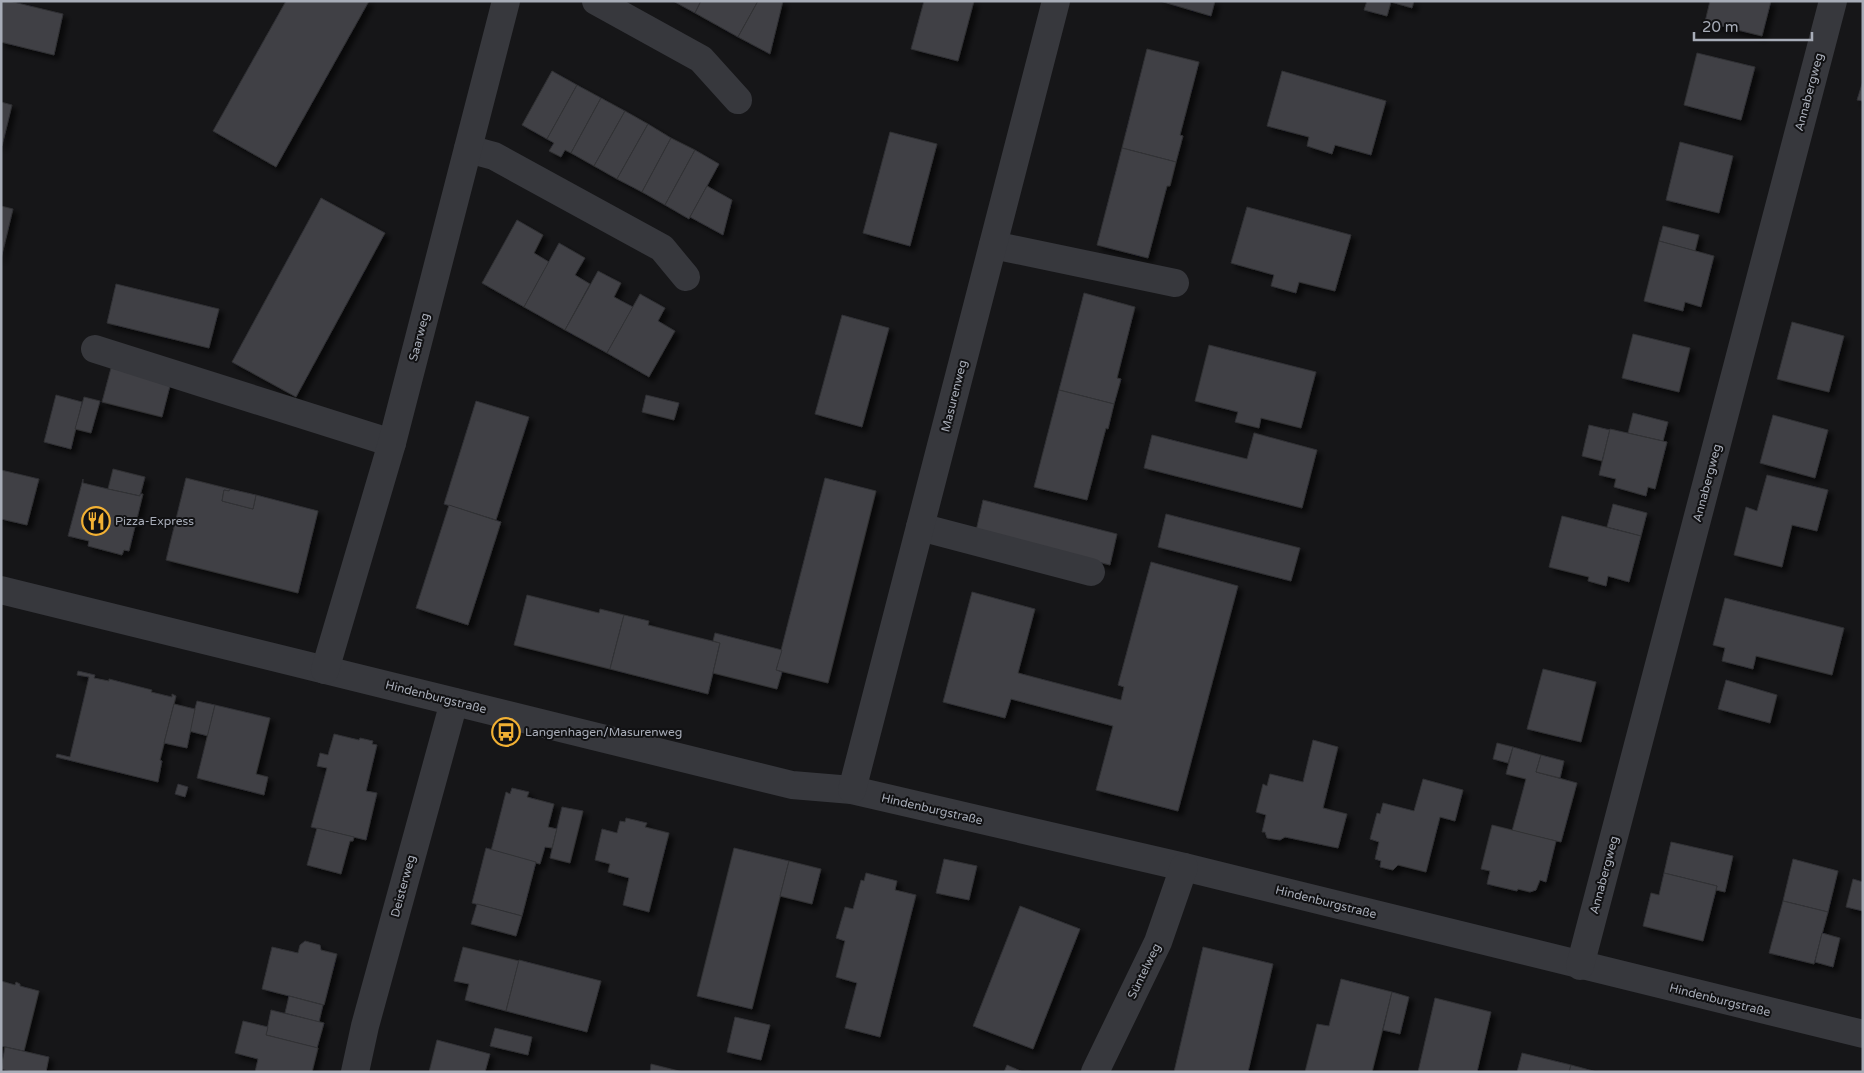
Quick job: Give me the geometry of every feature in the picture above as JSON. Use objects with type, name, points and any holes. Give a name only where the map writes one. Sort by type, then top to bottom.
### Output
[{"type":"street","name":"Saarweg","points":[[325,670],[392,443],[506,1]]},
{"type":"street","points":[[596,1],[701,59],[738,100]]},
{"type":"street","name":"Masurenweg","points":[[852,790],[1056,1]]},
{"type":"street","name":"Annabergweg","points":[[1580,966],[1833,1]]},
{"type":"street","points":[[468,149],[494,156],[662,248],[686,277]]},
{"type":"street","points":[[994,245],[1175,283]]},
{"type":"street","points":[[95,349],[392,443]]},
{"type":"street","points":[[920,528],[1091,572]]},
{"type":"street","name":"Hindenburgstraße","points":[[1,590],[792,785],[852,790],[1184,867],[1580,966],[1863,1034]]},
{"type":"street","name":"Deisterweg","points":[[355,1072],[365,1026],[454,702]]},
{"type":"street","name":"Süntelweg","points":[[1095,1072],[1158,942],[1184,867]]},
{"type":"building","points":[[1,1],[9,1],[63,14],[54,55],[1,42]]},
{"type":"building","points":[[286,1],[369,1],[276,167],[213,131]]},
{"type":"building","points":[[673,1],[701,1],[695,13]]},
{"type":"building","points":[[701,1],[758,1],[738,37],[695,13]]},
{"type":"building","points":[[758,1],[783,1],[770,54],[738,37]]},
{"type":"building","points":[[924,1],[974,1],[958,61],[911,49]]},
{"type":"building","points":[[1160,1],[1215,1],[1211,16]]},
{"type":"building","points":[[1367,1],[1414,1],[1412,8],[1391,2],[1387,16],[1364,10]]},
{"type":"building","points":[[1710,1],[1771,1],[1762,36],[1705,22]]},
{"type":"building","points":[[1147,49],[1199,62],[1180,135],[1183,136],[1176,162],[1122,148]]},
{"type":"building","points":[[1697,53],[1755,67],[1741,120],[1684,105]]},
{"type":"building","points":[[552,71],[577,85],[547,139],[522,125]]},
{"type":"building","points":[[1282,71],[1386,101],[1371,155],[1335,145],[1332,154],[1307,146],[1309,137],[1267,126]]},
{"type":"building","points":[[1863,81],[1863,101],[1857,100]]},
{"type":"building","points":[[577,85],[601,98],[571,153],[565,150],[561,157],[549,151],[554,143],[547,139]]},
{"type":"building","points":[[601,98],[625,111],[594,166],[571,153]]},
{"type":"building","points":[[1,102],[12,105],[2,146],[1,146]]},
{"type":"building","points":[[625,111],[648,124],[617,179],[594,166]]},
{"type":"building","points":[[648,124],[671,138],[642,192],[617,179]]},
{"type":"building","points":[[890,132],[937,144],[910,246],[863,233]]},
{"type":"building","points":[[671,138],[695,150],[665,205],[642,192]]},
{"type":"building","points":[[1680,142],[1733,156],[1719,213],[1666,200]]},
{"type":"building","points":[[1122,148],[1176,162],[1170,186],[1167,186],[1148,258],[1097,245]]},
{"type":"building","points":[[695,150],[719,164],[689,219],[665,205]]},
{"type":"building","points":[[707,186],[732,200],[723,235],[690,217]]},
{"type":"building","points":[[321,198],[385,233],[296,397],[232,362]]},
{"type":"building","points":[[1,206],[13,209],[1,259]]},
{"type":"building","points":[[1247,207],[1351,235],[1335,291],[1299,282],[1296,293],[1271,286],[1274,275],[1231,263]]},
{"type":"building","points":[[517,220],[543,235],[534,253],[549,262],[524,307],[482,283]]},
{"type":"building","points":[[1663,226],[1699,235],[1695,251],[1659,241]]},
{"type":"building","points":[[1659,241],[1714,256],[1701,307],[1685,302],[1683,311],[1644,301]]},
{"type":"building","points":[[559,243],[585,258],[575,275],[590,284],[565,330],[524,307]]},
{"type":"building","points":[[598,271],[621,283],[614,297],[633,307],[607,353],[565,330]]},
{"type":"building","points":[[116,284],[219,309],[209,348],[107,323]]},
{"type":"building","points":[[1084,293],[1135,307],[1117,378],[1121,379],[1114,404],[1059,390]]},
{"type":"building","points":[[640,294],[665,308],[658,321],[675,331],[649,377],[607,353]]},
{"type":"building","points":[[842,315],[889,328],[862,427],[815,414]]},
{"type":"building","points":[[1792,322],[1844,336],[1829,392],[1777,379]]},
{"type":"building","points":[[1633,334],[1690,348],[1679,392],[1622,378]]},
{"type":"building","points":[[1209,345],[1316,372],[1301,428],[1261,418],[1259,428],[1235,422],[1238,412],[1195,401]]},
{"type":"building","points":[[111,368],[171,382],[162,417],[102,402]]},
{"type":"building","points":[[1059,390],[1114,404],[1087,500],[1034,487]]},
{"type":"building","points":[[56,395],[82,402],[71,449],[44,442]]},
{"type":"building","points":[[646,395],[679,403],[674,420],[642,412]]},
{"type":"building","points":[[84,397],[100,401],[91,433],[75,429]]},
{"type":"building","points":[[476,401],[529,417],[496,520],[444,504]]},
{"type":"building","points":[[1633,413],[1668,422],[1663,441],[1628,433]]},
{"type":"building","points":[[1773,415],[1828,430],[1815,478],[1760,463]]},
{"type":"building","points":[[1589,425],[1610,430],[1602,461],[1582,456]]},
{"type":"building","points":[[1610,429],[1667,442],[1655,489],[1648,487],[1646,496],[1614,487],[1616,479],[1599,475]]},
{"type":"building","points":[[1254,433],[1317,450],[1302,508],[1144,468],[1152,435],[1247,459]]},
{"type":"building","points":[[113,469],[145,477],[140,496],[108,489]]},
{"type":"building","points":[[1,470],[39,479],[27,525],[1,519]]},
{"type":"building","points":[[1767,475],[1828,490],[1817,531],[1792,525],[1782,567],[1734,555],[1746,507],[1757,511]]},
{"type":"building","points":[[186,478],[230,489],[229,491],[224,490],[222,501],[253,509],[256,495],[318,511],[298,593],[166,560]]},
{"type":"building","points":[[825,478],[876,491],[828,683],[776,670]]},
{"type":"building","points":[[83,479],[83,483],[140,496],[140,494],[143,494],[129,551],[124,550],[122,555],[88,546],[89,541],[68,536]]},
{"type":"building","points":[[230,489],[256,495],[253,509],[222,501],[224,490],[229,491]]},
{"type":"building","points":[[983,500],[1117,534],[1110,565],[976,531]]},
{"type":"building","points":[[1613,504],[1647,513],[1641,536],[1607,527]]},
{"type":"building","points":[[449,505],[501,522],[468,625],[416,608]]},
{"type":"building","points":[[1166,514],[1300,548],[1291,581],[1158,547]]},
{"type":"building","points":[[1562,516],[1641,536],[1629,582],[1608,576],[1606,586],[1588,581],[1589,577],[1549,567]]},
{"type":"building","points":[[1151,562],[1238,586],[1178,811],[1096,790],[1113,726],[1011,699],[1005,718],[943,702],[972,592],[1035,609],[1018,673],[1121,700],[1124,687],[1118,685]]},
{"type":"building","points":[[527,595],[599,613],[600,609],[624,615],[610,669],[514,645]]},
{"type":"building","points":[[1725,598],[1844,628],[1832,675],[1756,656],[1753,669],[1722,661],[1725,648],[1713,645]]},
{"type":"building","points":[[624,615],[649,621],[648,625],[720,643],[708,694],[610,669]]},
{"type":"building","points":[[715,633],[782,650],[776,670],[782,672],[777,689],[713,673],[720,643],[713,641]]},
{"type":"building","points":[[1543,669],[1596,682],[1581,742],[1527,729]]},
{"type":"building","points":[[78,671],[95,675],[94,678],[109,681],[109,679],[152,690],[151,692],[172,697],[172,694],[176,696],[160,760],[162,761],[158,782],[56,757],[57,754],[70,757],[89,677],[77,675]]},
{"type":"building","points":[[1726,680],[1777,695],[1770,723],[1718,709]]},
{"type":"building","points":[[197,701],[215,705],[208,736],[189,731]]},
{"type":"building","points":[[174,704],[195,709],[187,748],[164,743]]},
{"type":"building","points":[[215,705],[270,718],[256,774],[268,777],[264,795],[197,778]]},
{"type":"building","points":[[334,734],[373,741],[372,744],[377,745],[366,791],[377,793],[366,840],[311,827],[327,768],[317,766],[320,753],[328,755]]},
{"type":"building","points":[[1313,740],[1338,747],[1323,808],[1347,814],[1338,848],[1285,837],[1280,840],[1267,838],[1265,832],[1262,832],[1266,815],[1256,812],[1263,784],[1267,786],[1270,774],[1303,782]]},
{"type":"building","points":[[1497,743],[1513,747],[1508,763],[1493,759]]},
{"type":"building","points":[[1513,747],[1541,755],[1536,772],[1577,783],[1561,842],[1512,831],[1526,779],[1506,774]]},
{"type":"building","points":[[1541,755],[1564,761],[1560,778],[1536,772]]},
{"type":"building","points":[[1423,779],[1463,790],[1455,821],[1440,817],[1426,872],[1398,865],[1393,870],[1380,867],[1381,861],[1375,859],[1379,842],[1370,839],[1377,813],[1380,814],[1383,803],[1414,811]]},
{"type":"building","points":[[178,784],[188,787],[185,797],[175,794]]},
{"type":"building","points":[[512,788],[529,792],[527,797],[554,804],[548,827],[557,829],[552,848],[545,847],[540,864],[491,851],[506,792],[510,794]]},
{"type":"building","points":[[562,807],[583,811],[570,863],[550,858]]},
{"type":"building","points":[[626,818],[647,823],[645,827],[669,833],[649,912],[623,905],[629,878],[608,872],[610,864],[595,860],[602,829],[617,833],[620,821],[625,822]]},
{"type":"building","points":[[1492,825],[1556,841],[1546,882],[1540,880],[1536,890],[1530,892],[1487,884],[1490,871],[1481,869]]},
{"type":"building","points":[[317,828],[354,837],[353,841],[350,841],[341,874],[307,865]]},
{"type":"building","points":[[1671,842],[1733,856],[1725,892],[1716,890],[1717,886],[1664,873]]},
{"type":"building","points":[[486,848],[536,862],[522,916],[472,903]]},
{"type":"building","points":[[734,848],[789,861],[752,1009],[697,996]]},
{"type":"building","points":[[944,859],[977,866],[969,900],[936,893]]},
{"type":"building","points":[[1793,859],[1838,871],[1828,912],[1783,901]]},
{"type":"building","points":[[789,861],[821,869],[812,904],[780,896]]},
{"type":"building","points":[[866,873],[897,881],[895,890],[916,895],[880,1037],[845,1028],[857,983],[836,977],[845,941],[836,938],[845,907],[853,909],[861,880],[864,881]]},
{"type":"building","points":[[1664,873],[1717,886],[1703,941],[1643,926],[1651,893],[1659,895]]},
{"type":"building","points":[[1853,879],[1863,882],[1863,911],[1846,907]]},
{"type":"building","points":[[1783,901],[1828,912],[1814,964],[1769,953]]},
{"type":"building","points":[[477,904],[522,916],[516,936],[471,924]]},
{"type":"building","points":[[1020,906],[1080,929],[1033,1049],[973,1026]]},
{"type":"building","points":[[1822,933],[1840,938],[1833,967],[1815,962]]},
{"type":"building","points":[[305,941],[320,945],[321,950],[337,954],[324,1005],[262,989],[272,947],[298,953],[300,945]]},
{"type":"building","points":[[463,947],[519,961],[506,1011],[465,1000],[469,984],[454,981]]},
{"type":"building","points":[[1203,947],[1273,964],[1248,1072],[1174,1072]]},
{"type":"building","points":[[519,960],[601,981],[587,1032],[506,1011]]},
{"type":"building","points":[[1341,979],[1392,992],[1372,1072],[1305,1072],[1317,1024],[1329,1026]]},
{"type":"building","points":[[1,981],[15,985],[16,982],[20,986],[39,991],[24,1051],[1,1046]]},
{"type":"building","points":[[1392,992],[1409,997],[1400,1034],[1383,1030]]},
{"type":"building","points":[[289,996],[323,1005],[319,1022],[285,1013]]},
{"type":"building","points":[[1435,998],[1491,1012],[1477,1072],[1418,1072]]},
{"type":"building","points":[[271,1010],[324,1023],[317,1048],[266,1035]]},
{"type":"building","points":[[735,1017],[770,1025],[761,1060],[727,1052]]},
{"type":"building","points":[[243,1021],[268,1027],[266,1035],[318,1048],[312,1072],[255,1072],[258,1059],[235,1053]]},
{"type":"building","points":[[495,1028],[532,1037],[528,1055],[490,1046]]},
{"type":"building","points":[[437,1040],[490,1054],[485,1072],[429,1072]]},
{"type":"building","points":[[5,1047],[49,1057],[46,1072],[11,1072],[1,1069]]},
{"type":"building","points":[[1522,1053],[1571,1065],[1569,1072],[1517,1072]]},
{"type":"building","points":[[651,1064],[683,1072],[650,1072]]},
{"type":"building","points":[[1007,1065],[1023,1072],[1004,1072]]},
{"type":"building","points":[[1571,1065],[1597,1072],[1569,1072]]},
{"type":"place","name":"Pizza-Express","points":[[96,521]]},
{"type":"place","name":"Langenhagen/Masurenweg","points":[[506,732]]}]
